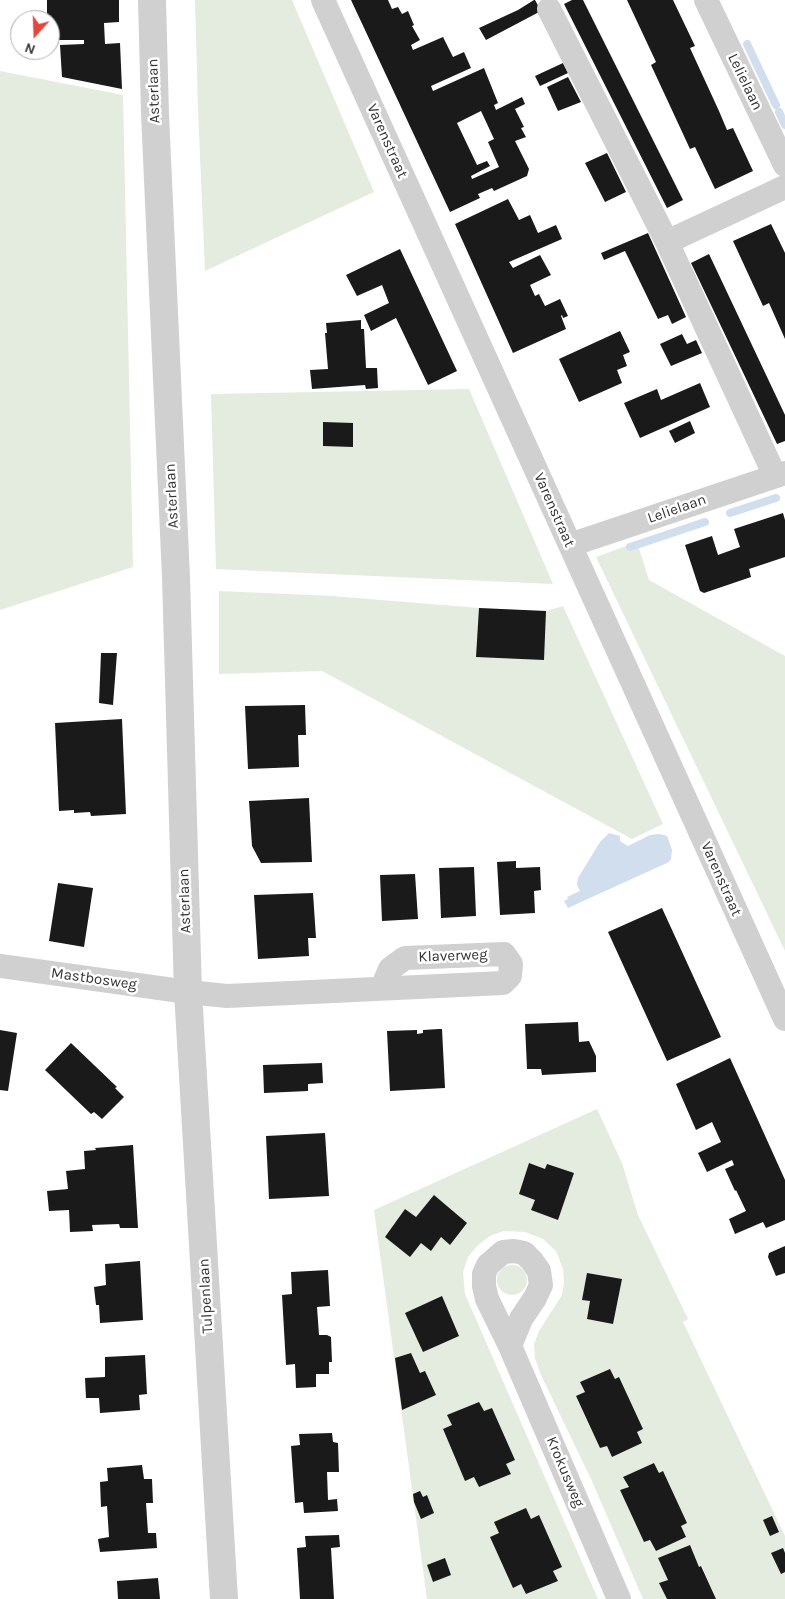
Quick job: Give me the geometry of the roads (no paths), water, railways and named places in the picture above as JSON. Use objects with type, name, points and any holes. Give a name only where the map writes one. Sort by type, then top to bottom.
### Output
[{"type":"street","name":"Asterlaan","points":[[152,0],[155,114],[176,577],[188,992]]},
{"type":"street","name":"Varenstraat","points":[[323,0],[785,1019]]},
{"type":"street","name":"Lelielaan","points":[[706,0],[785,165]]},
{"type":"street","points":[[549,8],[667,242],[780,475]]},
{"type":"street","points":[[667,242],[785,187]]},
{"type":"street","name":"Lelielaan","points":[[570,544],[780,475]]},
{"type":"street","name":"Mastbosweg","points":[[0,966],[188,992]]},
{"type":"street","points":[[188,992],[227,996],[382,988]]},
{"type":"street","name":"Tulpenlaan","points":[[188,992],[224,1599]]},
{"type":"street","name":"Krokusweg","points":[[510,1346],[619,1599]]},
{"type":"water","points":[[609,833],[620,836],[620,841],[628,846],[650,835],[660,834],[667,836],[672,850],[671,859],[669,862],[568,908],[564,901],[568,899],[567,897],[580,891],[577,885],[578,878],[600,842]]},
{"type":"waterway","points":[[747,44],[776,105]]},
{"type":"waterway","points":[[779,112],[785,125]]},
{"type":"waterway","points":[[730,513],[776,498]]},
{"type":"waterway","points":[[630,547],[705,522]]}]
